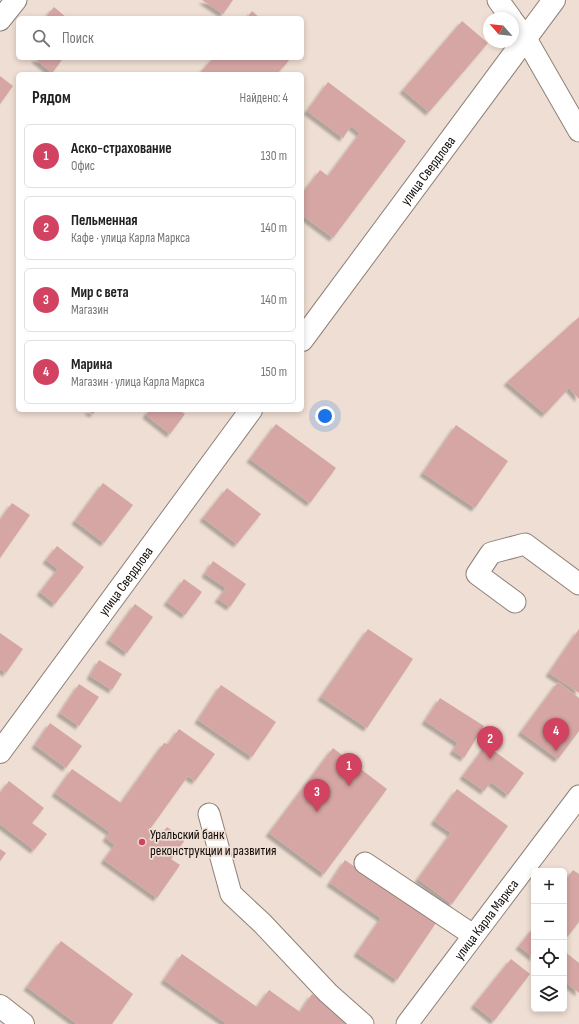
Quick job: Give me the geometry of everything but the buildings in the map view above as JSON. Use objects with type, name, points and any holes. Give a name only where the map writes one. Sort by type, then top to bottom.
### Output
[{"type":"main road","name":"улица Свердлова","points":[[519,29],[554,0]]},
{"type":"main road","name":"улица Свердлова","points":[[304,337],[506,48]]},
{"type":"main road","name":"улица Свердлова","points":[[0,752],[250,412]]},
{"type":"main road","points":[[0,1006],[24,1024]]},
{"type":"street","points":[[0,20],[16,0]]},
{"type":"street","points":[[498,0],[507,12]]},
{"type":"street","points":[[519,29],[579,132]]},
{"type":"street","points":[[515,602],[476,574],[491,553],[525,544],[579,584]]},
{"type":"street","name":"улица Карла Маркса","points":[[407,1024],[579,796]]},
{"type":"street","points":[[209,814],[231,894],[262,922],[328,993],[363,1024]]},
{"type":"street","points":[[365,863],[473,935]]},
{"type":"place","name":"Марина","points":[[556,751]]},
{"type":"place","name":"Пельменная","points":[[490,759]]},
{"type":"place","name":"Аско-страхование","points":[[349,786]]},
{"type":"place","name":"Мир с вета","points":[[317,812]]},
{"type":"place","name":"Уральский банк реконструкции и развития","points":[[142,842]]}]
